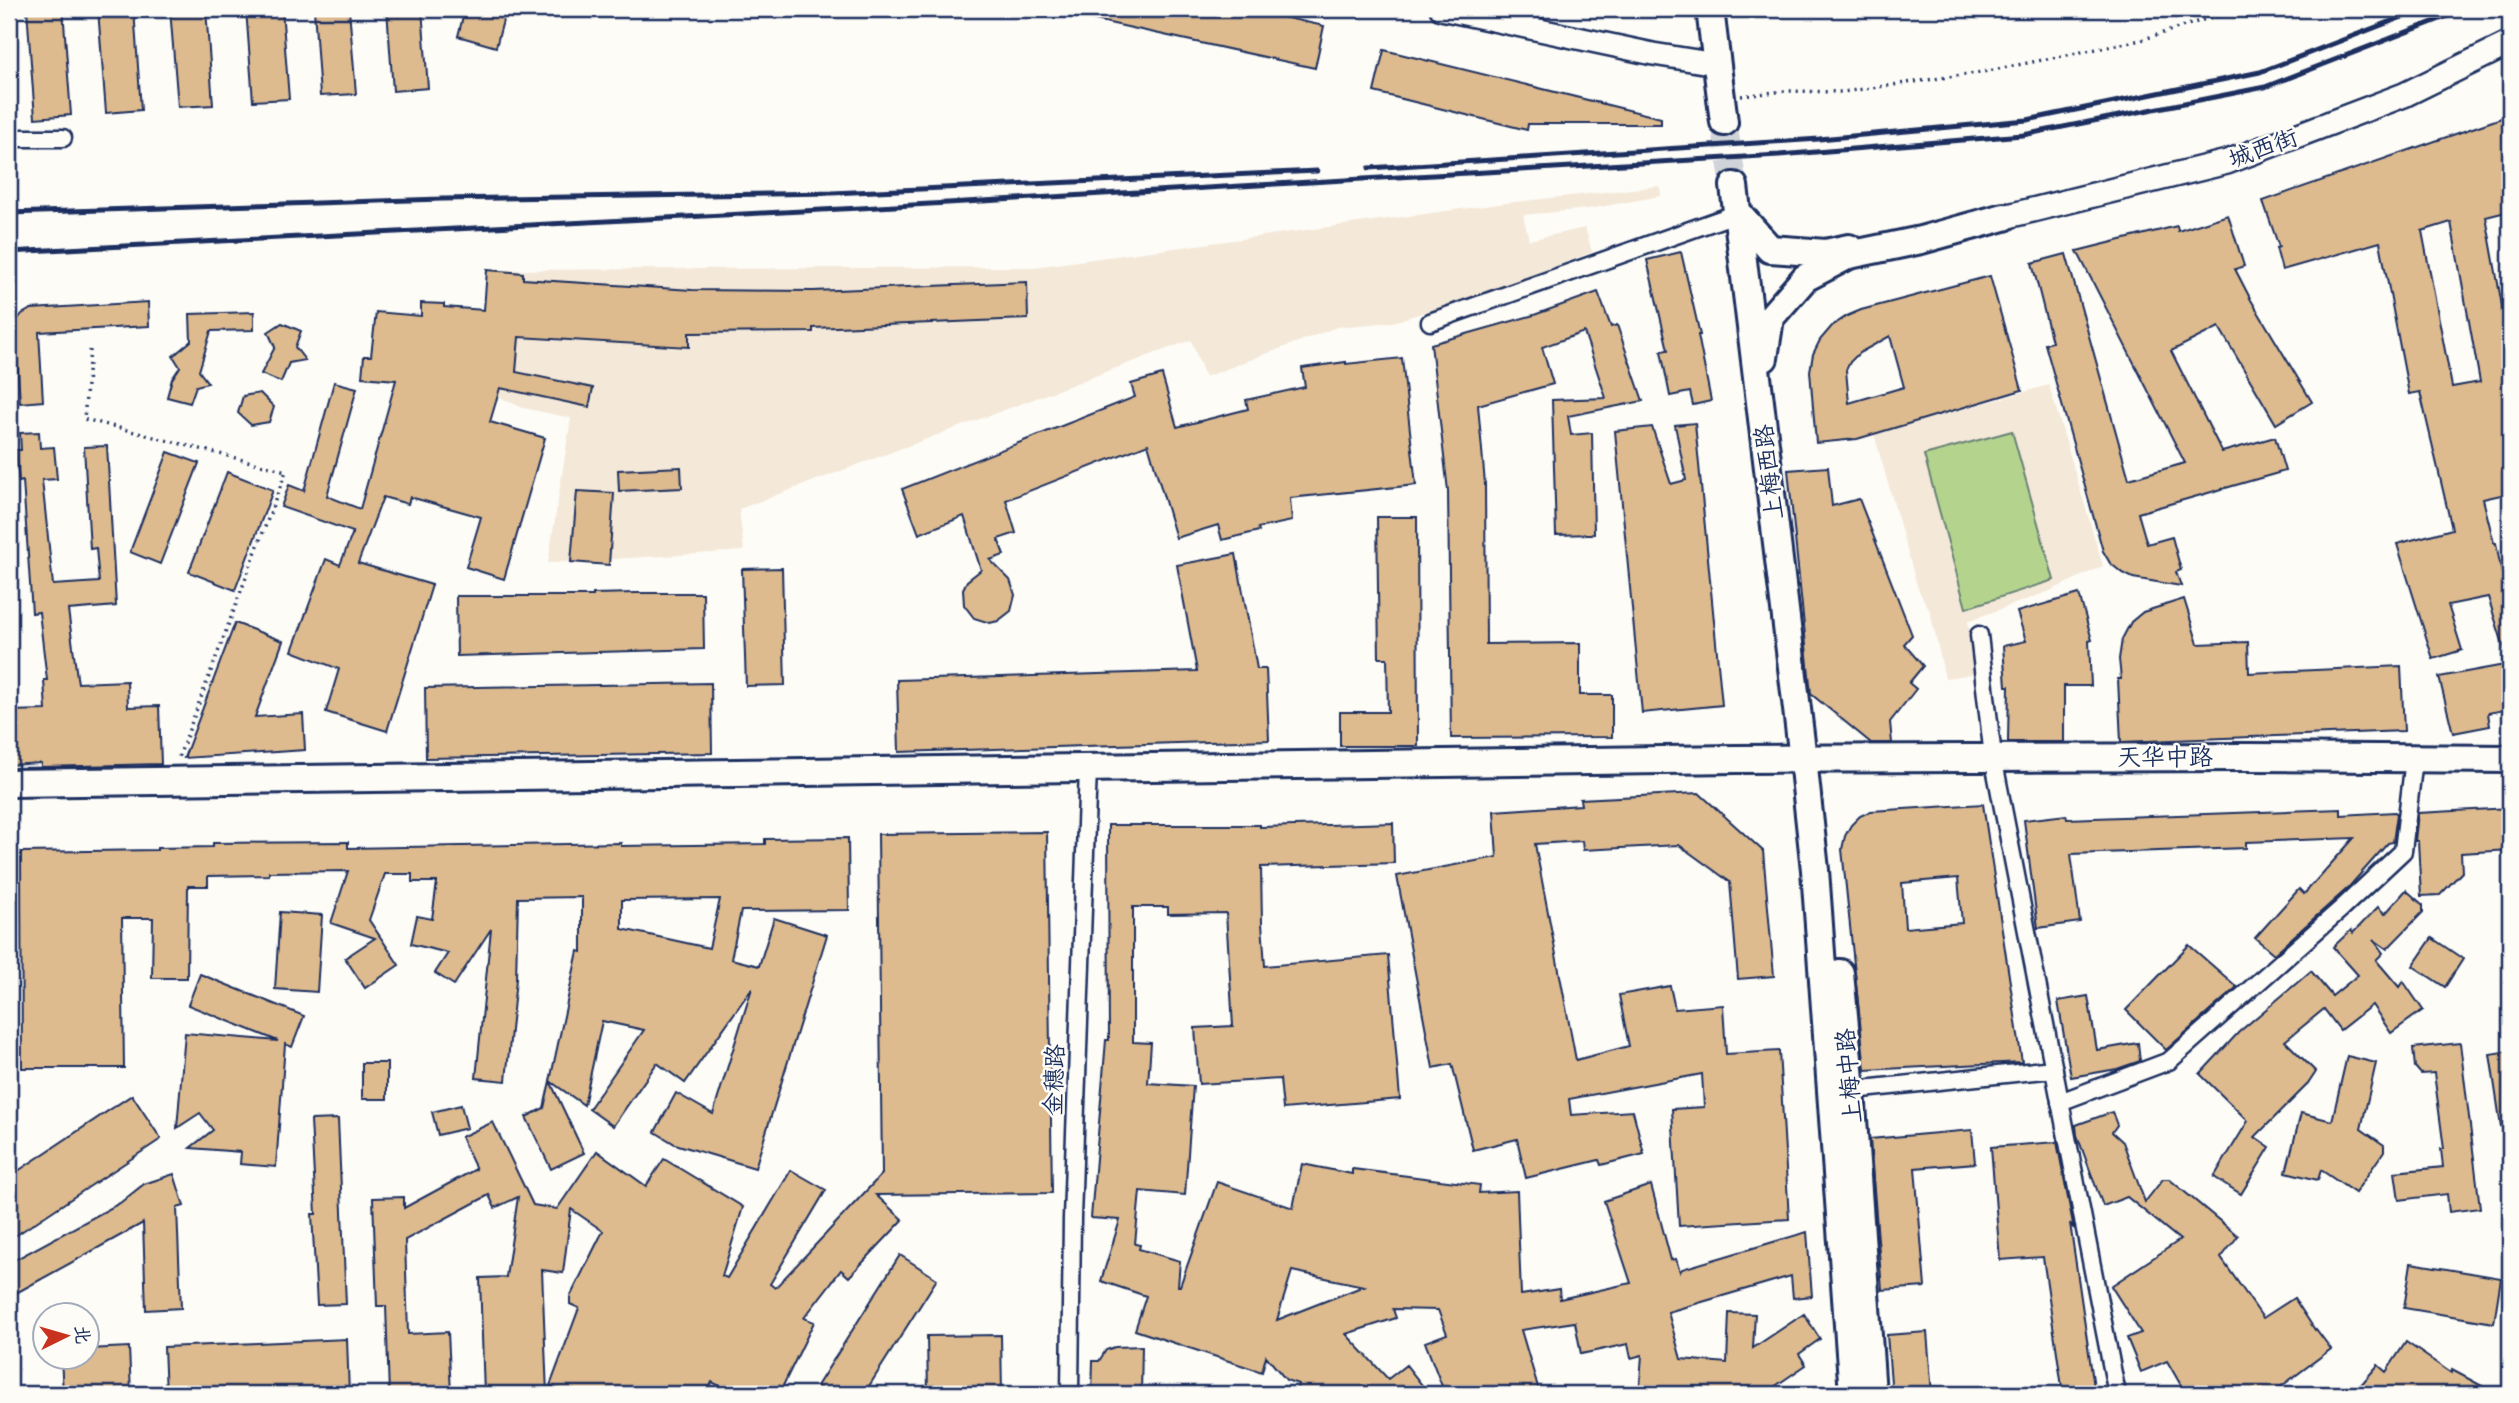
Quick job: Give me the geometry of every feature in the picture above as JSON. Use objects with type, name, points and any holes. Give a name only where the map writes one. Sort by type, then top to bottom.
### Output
[{"type":"main road","points":[[1710,9],[1724,122]]},
{"type":"main road","name":"城西街","points":[[1759,394],[1770,318],[1805,278],[1849,255],[1921,240],[2227,163],[2404,95],[2510,43]]},
{"type":"main road","name":"上梅西路","points":[[1734,186],[1759,394],[1811,759]]},
{"type":"main road","name":"城西街","points":[[1738,213],[1770,249],[1826,253],[2004,217]]},
{"type":"main road","name":"天华中路","points":[[9,783],[1993,757],[2510,759]]},
{"type":"main road","name":"上梅中路","points":[[1811,759],[1815,870],[1872,1394]]},
{"type":"main road","name":"上梅中路","points":[[1841,1091],[1853,1394]]},
{"type":"street","points":[[1441,9],[1653,54],[1716,64]]},
{"type":"street","points":[[9,138],[63,138]]},
{"type":"street","points":[[1430,322],[1738,213]]},
{"type":"street","points":[[1979,635],[1993,757],[2117,1394]]},
{"type":"street","points":[[2345,758],[2510,759]]},
{"type":"street","points":[[2060,1102],[2169,1061],[2403,851],[2414,759]]},
{"type":"street","name":"金穗路","points":[[1070,1394],[1072,1218],[1088,768]]},
{"type":"street","points":[[1841,1091],[2054,1069]]},
{"type":"path","points":[[1738,97],[1785,91],[1843,92],[1983,72],[2141,40],[2237,9]]},
{"type":"path","points":[[90,350],[84,419],[286,471],[170,781]]},
{"type":"shaded area","points":[[1660,186],[1661,196],[1588,209],[1523,215],[1529,240],[1585,228],[1592,252],[1495,290],[1393,322],[1337,327],[1205,377],[1191,340],[739,509],[744,551],[548,563],[571,418],[523,408],[482,389],[487,270],[1034,267],[1506,203]]},
{"type":"shaded area","points":[[2049,385],[2103,566],[2050,591],[1968,621],[1974,674],[1945,678],[1930,611],[1918,589],[1874,434]]},
{"type":"green space","points":[[2012,431],[2054,580],[1966,608],[1924,455]]},
{"type":"building","points":[[27,9],[63,9],[71,115],[35,118]]},
{"type":"building","points":[[98,9],[134,9],[141,110],[106,113]]},
{"type":"building","points":[[170,9],[206,9],[213,105],[178,107]]},
{"type":"building","points":[[246,9],[282,9],[289,99],[253,101]]},
{"type":"building","points":[[314,9],[349,9],[356,94],[320,96]]},
{"type":"building","points":[[387,9],[422,9],[428,88],[393,91]]},
{"type":"building","points":[[465,9],[506,9],[496,47],[458,36]]},
{"type":"building","points":[[1078,9],[1246,9],[1324,26],[1315,68],[1077,16]]},
{"type":"building","points":[[1384,50],[1661,118],[1661,124],[1528,124],[1527,130],[1374,92]]},
{"type":"building","points":[[2510,115],[2510,211],[2486,217],[2510,350],[2510,493],[2483,499],[2496,543],[2508,605],[2510,604],[2510,656],[2507,657],[2488,597],[2448,605],[2462,650],[2433,659],[2397,544],[2452,529],[2420,392],[2409,394],[2380,242],[2282,270],[2276,248],[2279,247],[2263,201]],"holes":[[[2451,222],[2480,382],[2452,387],[2422,231]]]},
{"type":"building","points":[[2228,215],[2244,266],[2235,269],[2312,402],[2276,424],[2219,327],[2171,351],[2222,452],[2275,437],[2285,471],[2138,513],[2147,544],[2172,537],[2181,570],[2176,572],[2181,586],[2133,578],[2110,563],[2103,551],[2045,344],[2052,342],[2032,263],[2066,254],[2129,479],[2185,463],[2077,251],[2177,226],[2178,231]]},
{"type":"building","points":[[1681,252],[1700,335],[1711,401],[1693,405],[1690,392],[1670,396],[1661,351],[1668,350],[1647,260]]},
{"type":"building","points":[[487,270],[523,273],[523,279],[692,290],[813,291],[1027,282],[1028,319],[813,328],[813,332],[689,333],[689,347],[519,337],[516,372],[593,388],[589,407],[500,388],[490,422],[545,438],[504,579],[466,567],[481,517],[410,497],[408,504],[383,497],[358,563],[432,585],[387,731],[326,712],[339,669],[292,651],[326,559],[340,565],[353,532],[281,507],[289,485],[304,491],[334,382],[357,388],[327,496],[360,509],[396,380],[362,377],[364,356],[371,356],[376,312],[421,316],[421,303],[484,310]]},
{"type":"building","points":[[1990,276],[2022,390],[1857,439],[1816,443],[1810,371],[1813,354],[1832,326],[1861,310]],"holes":[[[1890,336],[1904,387],[1849,403],[1846,370],[1859,353]]]},
{"type":"building","points":[[1598,292],[1611,327],[1617,325],[1643,401],[1568,416],[1571,435],[1592,433],[1594,534],[1556,535],[1552,400],[1606,398],[1584,332],[1542,347],[1553,384],[1478,405],[1485,484],[1486,644],[1580,643],[1580,695],[1612,695],[1612,737],[1451,738],[1448,491],[1431,344],[1534,315]]},
{"type":"building","points":[[148,302],[149,326],[39,332],[43,401],[20,403],[15,323],[22,314],[31,309]]},
{"type":"building","points":[[254,312],[254,330],[211,331],[199,371],[208,383],[196,386],[190,403],[167,397],[172,379],[180,367],[173,356],[191,341],[190,314]]},
{"type":"building","points":[[282,323],[301,331],[295,347],[305,360],[289,363],[281,382],[261,374],[275,347],[268,332]]},
{"type":"building","points":[[1402,358],[1416,485],[1290,498],[1292,521],[1258,528],[1259,531],[1222,540],[1218,525],[1176,538],[1148,444],[1006,500],[1016,533],[998,539],[1004,555],[990,560],[1010,580],[1015,595],[1011,611],[998,621],[990,623],[974,618],[964,605],[963,589],[967,581],[981,570],[964,516],[919,534],[902,489],[1135,397],[1131,384],[1162,375],[1177,427],[1248,409],[1246,400],[1305,387],[1302,368]]},
{"type":"building","points":[[260,393],[274,407],[269,422],[251,425],[238,413],[243,396]]},
{"type":"building","points":[[1695,423],[1722,705],[1642,713],[1615,431],[1652,427],[1671,484],[1686,480],[1675,425]]},
{"type":"building","points":[[39,432],[40,448],[54,447],[57,479],[42,480],[53,585],[99,582],[96,548],[90,549],[84,447],[107,446],[116,606],[68,610],[78,683],[127,681],[128,707],[159,706],[161,764],[41,767],[41,763],[9,765],[9,711],[46,710],[44,680],[47,680],[39,612],[32,613],[23,481],[19,482],[16,450],[21,450],[20,433]]},
{"type":"building","points":[[168,452],[199,463],[160,564],[130,552]]},
{"type":"building","points":[[681,467],[682,488],[619,491],[618,470]]},
{"type":"building","points":[[1828,467],[1832,506],[1859,499],[1912,635],[1904,644],[1923,666],[1909,683],[1916,689],[1890,722],[1892,743],[1871,743],[1811,694],[1788,470]]},
{"type":"building","points":[[227,472],[273,490],[235,590],[189,572]]},
{"type":"building","points":[[577,491],[614,493],[609,565],[571,562]]},
{"type":"building","points":[[1377,517],[1417,517],[1418,746],[1340,746],[1340,712],[1388,712],[1387,658],[1379,658]]},
{"type":"building","points":[[1236,554],[1257,669],[1266,669],[1269,740],[899,752],[897,680],[1197,671],[1177,565]]},
{"type":"building","points":[[782,568],[785,685],[746,686],[742,569]]},
{"type":"building","points":[[703,593],[704,649],[457,656],[456,596],[593,596]]},
{"type":"building","points":[[2079,594],[2092,640],[2089,641],[2091,686],[2064,686],[2064,742],[2008,742],[2009,686],[2006,686],[2003,646],[2026,641],[2017,612]]},
{"type":"building","points":[[2184,599],[2198,644],[2248,642],[2249,673],[2401,666],[2404,731],[2121,742],[2118,679],[2121,679],[2119,659],[2122,639],[2131,622],[2143,612]]},
{"type":"building","points":[[235,623],[283,641],[255,717],[303,714],[305,750],[184,758]]},
{"type":"building","points":[[2510,664],[2510,709],[2488,713],[2490,726],[2453,733],[2439,677]]},
{"type":"building","points":[[711,683],[712,753],[426,758],[425,688]]},
{"type":"building","points":[[1699,793],[1763,851],[1774,976],[1738,979],[1730,882],[1679,845],[1583,850],[1582,841],[1535,844],[1576,1060],[1629,1046],[1619,995],[1670,986],[1675,1009],[1723,1005],[1726,1054],[1779,1051],[1789,1219],[1679,1226],[1672,1109],[1704,1107],[1702,1074],[1569,1099],[1571,1115],[1633,1111],[1644,1154],[1601,1165],[1599,1160],[1526,1178],[1517,1139],[1473,1150],[1452,1064],[1433,1068],[1397,876],[1497,857],[1494,811],[1581,805],[1580,799]]},
{"type":"building","points":[[1983,804],[2022,1062],[1865,1070],[1842,849],[1851,825],[1860,816],[1871,811]],"holes":[[[1958,878],[1962,923],[1905,928],[1902,883]]]},
{"type":"building","points":[[2510,808],[2510,850],[2461,853],[2462,872],[2440,895],[2421,896],[2418,841],[2415,841],[2418,813]]},
{"type":"building","points":[[2341,809],[2341,815],[2395,812],[2397,814],[2393,842],[2388,843],[2348,888],[2274,954],[2255,938],[2299,889],[2304,894],[2354,838],[2246,842],[2246,848],[2071,854],[2080,922],[2038,928],[2024,820],[2066,815],[2067,819]]},
{"type":"building","points":[[1393,823],[1394,863],[1261,867],[1262,923],[1265,966],[1388,955],[1400,1099],[1283,1109],[1280,1079],[1199,1084],[1195,1028],[1233,1026],[1226,913],[1168,914],[1168,907],[1133,907],[1133,1042],[1151,1043],[1148,1083],[1193,1086],[1185,1195],[1140,1191],[1135,1244],[1140,1245],[1139,1249],[1180,1261],[1180,1286],[1217,1182],[1293,1208],[1302,1164],[1352,1174],[1352,1169],[1480,1185],[1479,1193],[1517,1191],[1521,1295],[1559,1289],[1560,1299],[1631,1283],[1604,1201],[1651,1185],[1671,1260],[1676,1259],[1680,1272],[1682,1269],[1807,1232],[1812,1296],[1793,1298],[1791,1276],[1668,1312],[1681,1359],[1727,1363],[1729,1313],[1755,1314],[1753,1348],[1804,1314],[1820,1339],[1799,1354],[1806,1365],[1771,1389],[1770,1394],[1639,1394],[1642,1355],[1631,1358],[1628,1344],[1581,1354],[1575,1322],[1521,1330],[1540,1394],[1445,1394],[1425,1342],[1447,1334],[1438,1310],[1393,1309],[1396,1318],[1346,1334],[1388,1379],[1406,1365],[1429,1394],[1296,1394],[1298,1384],[1286,1380],[1266,1356],[1262,1372],[1135,1330],[1146,1296],[1101,1281],[1120,1220],[1091,1218],[1106,1040],[1109,1040],[1108,825],[1260,827]],"holes":[[[1292,1271],[1364,1286],[1277,1320]]]},
{"type":"building","points":[[1047,832],[1052,1193],[876,1195],[903,1220],[849,1277],[841,1270],[804,1318],[814,1322],[779,1394],[737,1394],[712,1382],[707,1394],[574,1394],[550,1386],[579,1308],[570,1304],[570,1297],[603,1231],[571,1209],[563,1273],[542,1270],[547,1394],[484,1394],[480,1278],[506,1277],[518,1197],[495,1208],[489,1195],[405,1240],[408,1334],[448,1332],[451,1394],[389,1394],[386,1306],[377,1306],[373,1198],[404,1197],[404,1208],[476,1169],[461,1137],[493,1122],[533,1205],[557,1209],[597,1151],[646,1186],[664,1159],[743,1207],[722,1276],[727,1278],[791,1170],[826,1190],[770,1284],[775,1288],[882,1174],[878,834]]},
{"type":"building","points":[[848,838],[849,910],[741,911],[731,959],[759,966],[774,918],[827,935],[755,1168],[675,1144],[655,1132],[676,1093],[713,1114],[752,988],[685,1083],[657,1063],[613,1126],[589,1109],[644,1030],[602,1021],[584,1105],[550,1081],[578,951],[582,952],[582,897],[518,898],[516,979],[506,1081],[476,1078],[491,929],[454,985],[435,973],[448,953],[411,944],[417,916],[432,919],[437,882],[412,882],[412,874],[385,874],[369,920],[399,965],[365,988],[345,958],[375,938],[331,923],[348,871],[208,876],[208,886],[188,886],[187,978],[152,978],[153,918],[122,918],[124,1068],[22,1068],[21,852],[157,850],[213,847],[213,843],[348,842],[348,848],[621,843],[621,846],[765,844],[765,839]],"holes":[[[720,899],[709,948],[622,929],[622,900]]]},
{"type":"building","points":[[2406,890],[2423,905],[2423,912],[2387,949],[2373,939],[2383,953],[2376,960],[2399,987],[2403,981],[2423,1010],[2391,1033],[2372,1005],[2340,1030],[2324,1009],[2285,1041],[2316,1072],[2308,1084],[2255,1137],[2270,1147],[2241,1194],[2214,1177],[2248,1121],[2200,1074],[2239,1032],[2311,971],[2332,996],[2358,975],[2333,947],[2351,930],[2353,933],[2378,907],[2385,914]]},
{"type":"building","points":[[280,912],[322,915],[317,992],[275,989]]},
{"type":"building","points":[[2432,938],[2463,959],[2445,987],[2413,966]]},
{"type":"building","points":[[2189,945],[2237,987],[2166,1050],[2126,1010]]},
{"type":"building","points":[[200,974],[304,1016],[292,1047],[285,1044],[276,1167],[240,1164],[241,1152],[190,1148],[213,1130],[200,1113],[177,1128],[185,1033],[278,1041],[188,1005]]},
{"type":"building","points":[[2088,996],[2097,1050],[2138,1043],[2140,1061],[2117,1069],[2071,1077],[2058,1001]]},
{"type":"building","points":[[2460,1043],[2480,1208],[2449,1212],[2447,1194],[2399,1200],[2395,1172],[2443,1167],[2441,1149],[2444,1149],[2434,1073],[2421,1074],[2415,1067],[2413,1048]]},
{"type":"building","points":[[2510,1051],[2510,1126],[2501,1127],[2490,1054]]},
{"type":"building","points":[[2347,1056],[2376,1063],[2361,1129],[2384,1145],[2384,1151],[2355,1193],[2321,1170],[2318,1180],[2286,1172],[2301,1113],[2332,1121]]},
{"type":"building","points":[[362,1063],[387,1063],[387,1099],[362,1099]]},
{"type":"building","points":[[550,1081],[584,1153],[551,1169],[526,1117],[544,1108]]},
{"type":"building","points":[[132,1095],[161,1139],[9,1240],[9,1177]]},
{"type":"building","points":[[461,1105],[467,1128],[438,1135],[432,1112]]},
{"type":"building","points":[[2112,1112],[2117,1125],[2112,1132],[2123,1142],[2145,1202],[2163,1179],[2169,1179],[2238,1236],[2221,1258],[2263,1318],[2294,1298],[2331,1349],[2271,1394],[2186,1394],[2167,1361],[2141,1372],[2127,1338],[2141,1333],[2111,1286],[2180,1240],[2127,1197],[2103,1206],[2077,1135],[2076,1125]]},
{"type":"building","points":[[338,1119],[346,1304],[317,1305],[311,1120]]},
{"type":"building","points":[[1972,1130],[1975,1163],[1915,1168],[1925,1287],[1882,1290],[1870,1139]]},
{"type":"building","points":[[2057,1142],[2074,1229],[2070,1223],[2095,1394],[2063,1394],[2043,1257],[2000,1260],[1991,1147]]},
{"type":"building","points":[[174,1174],[184,1206],[177,1208],[181,1308],[146,1310],[143,1223],[9,1297],[9,1263],[120,1203],[144,1184]]},
{"type":"building","points":[[900,1255],[937,1279],[864,1394],[829,1394],[817,1386]]},
{"type":"building","points":[[2411,1263],[2501,1278],[2494,1323],[2404,1308]]},
{"type":"building","points":[[1927,1332],[1932,1394],[1892,1394],[1887,1335]]},
{"type":"building","points":[[1001,1335],[1002,1394],[928,1394],[927,1336]]},
{"type":"building","points":[[347,1339],[349,1394],[166,1394],[164,1347]]},
{"type":"building","points":[[2406,1342],[2451,1373],[2452,1370],[2497,1394],[2353,1394],[2378,1365],[2386,1372]]},
{"type":"building","points":[[1142,1346],[1141,1394],[1092,1394],[1093,1361],[1099,1361],[1106,1350],[1115,1347]]},
{"type":"building","points":[[129,1347],[131,1394],[63,1394],[62,1372],[102,1372],[102,1348]]},
{"type":"tunnel","points":[[1724,122],[1734,186]]},
{"type":"railway","points":[[1369,168],[1819,139],[2027,120],[2260,72],[2423,9]]},
{"type":"railway","points":[[9,252],[860,208],[1779,155],[2023,135],[2265,87],[2466,9]]},
{"type":"railway","points":[[9,213],[442,199],[832,193],[1317,171]]}]
